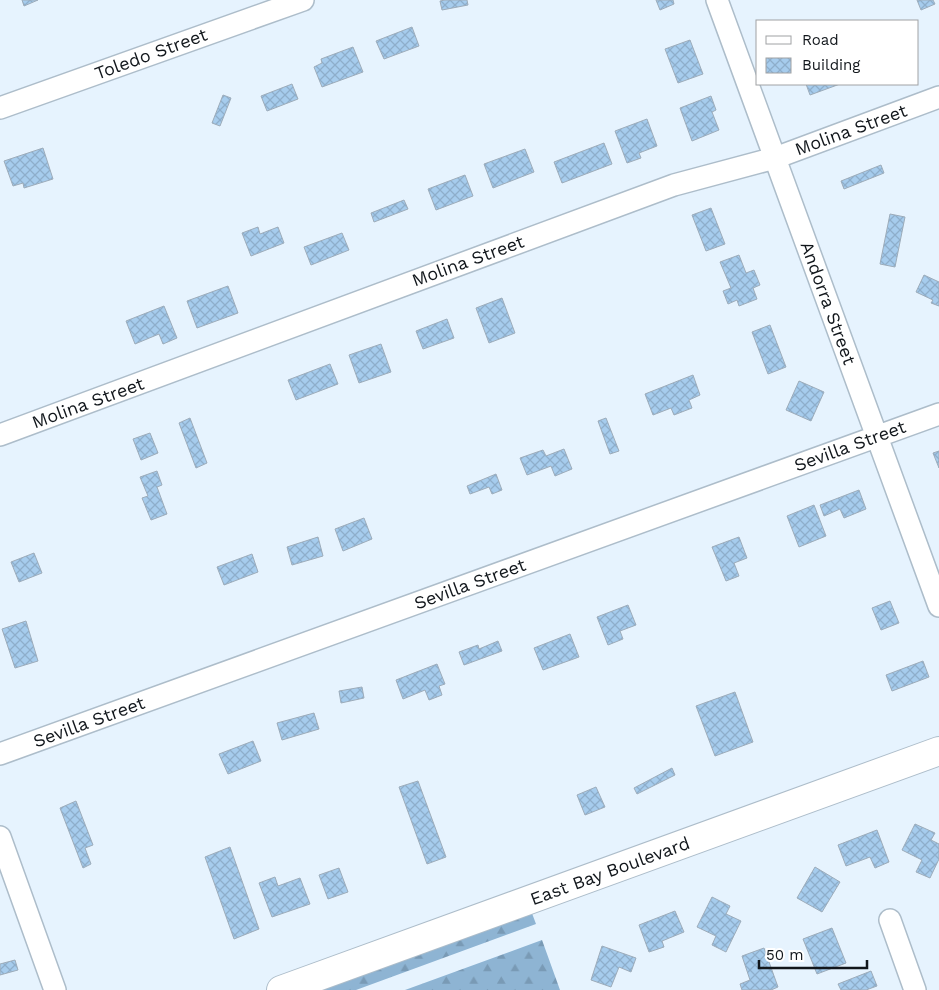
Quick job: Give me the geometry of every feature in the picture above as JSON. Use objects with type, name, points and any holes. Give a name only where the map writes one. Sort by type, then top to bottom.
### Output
[{"type":"main road","name":"East Bay Boulevard","points":[[281,990],[939,751]]},
{"type":"street","name":"Toledo Street","points":[[0,108],[302,0]]},
{"type":"street","name":"Andorra Street","points":[[717,0],[939,606]]},
{"type":"street","name":"Molina Street","points":[[0,435],[674,185],[774,158],[939,97]]},
{"type":"street","name":"Sevilla Street","points":[[0,754],[939,414]]},
{"type":"street","points":[[0,837],[55,990]]},
{"type":"street","points":[[890,920],[915,990]]},
{"type":"green space","points":[[530,908],[536,924],[356,990],[306,990]]},
{"type":"green space","points":[[542,940],[560,990],[405,990]]},
{"type":"building","points":[[22,0],[38,0],[24,6]]},
{"type":"building","points":[[467,0],[468,5],[442,10],[440,1]]},
{"type":"building","points":[[656,0],[673,0],[674,4],[660,10]]},
{"type":"building","points":[[917,0],[933,0],[935,4],[921,10]]},
{"type":"building","points":[[412,27],[419,46],[384,59],[376,41]]},
{"type":"building","points":[[690,40],[703,74],[678,83],[665,49]]},
{"type":"building","points":[[353,47],[363,72],[322,87],[314,67],[322,63],[321,59]]},
{"type":"building","points":[[292,84],[298,99],[267,111],[261,96]]},
{"type":"building","points":[[806,85],[837,85],[810,95]]},
{"type":"building","points":[[223,95],[231,98],[220,126],[212,123]]},
{"type":"building","points":[[711,96],[716,110],[712,112],[719,130],[692,141],[680,108]]},
{"type":"building","points":[[647,119],[657,146],[639,153],[641,158],[627,163],[615,131]]},
{"type":"building","points":[[604,143],[612,164],[562,183],[554,162]]},
{"type":"building","points":[[43,148],[53,179],[24,188],[23,183],[13,186],[4,161]]},
{"type":"building","points":[[525,149],[534,172],[493,188],[484,164]]},
{"type":"building","points":[[881,165],[884,173],[844,189],[841,181]]},
{"type":"building","points":[[465,175],[473,196],[436,210],[428,189]]},
{"type":"building","points":[[404,200],[408,209],[374,222],[371,213]]},
{"type":"building","points":[[711,208],[725,244],[706,251],[692,215]]},
{"type":"building","points":[[890,214],[905,217],[895,267],[880,264]]},
{"type":"building","points":[[258,227],[260,234],[278,227],[284,243],[251,256],[242,233]]},
{"type":"building","points":[[342,233],[349,250],[311,265],[304,247]]},
{"type":"building","points":[[739,255],[746,273],[754,270],[760,285],[753,288],[757,299],[739,306],[737,300],[728,304],[723,291],[731,288],[720,262]]},
{"type":"building","points":[[924,275],[939,282],[939,306],[931,303],[933,300],[916,292]]},
{"type":"building","points":[[228,286],[238,313],[197,328],[187,301]]},
{"type":"building","points":[[502,298],[515,333],[489,343],[476,308]]},
{"type":"building","points":[[164,306],[177,338],[163,344],[159,334],[135,344],[126,321]]},
{"type":"building","points":[[447,319],[454,338],[423,349],[416,331]]},
{"type":"building","points":[[770,325],[786,367],[768,374],[752,332]]},
{"type":"building","points":[[381,344],[391,372],[359,383],[349,355]]},
{"type":"building","points":[[330,364],[338,384],[296,400],[288,380]]},
{"type":"building","points":[[693,375],[700,395],[689,400],[692,408],[674,415],[671,408],[653,415],[645,394]]},
{"type":"building","points":[[799,381],[824,392],[811,421],[786,410]]},
{"type":"building","points":[[190,418],[207,463],[196,468],[179,423]]},
{"type":"building","points":[[606,418],[619,451],[610,454],[598,421]]},
{"type":"building","points":[[150,433],[158,453],[141,460],[133,439]]},
{"type":"building","points":[[564,449],[572,469],[555,476],[551,466],[527,475],[520,458],[543,450],[546,456]]},
{"type":"building","points":[[939,451],[939,468],[933,453]]},
{"type":"building","points":[[157,471],[162,485],[157,487],[167,514],[151,520],[142,498],[148,496],[140,477]]},
{"type":"building","points":[[496,474],[502,490],[492,494],[489,487],[470,494],[467,486]]},
{"type":"building","points":[[859,490],[866,509],[844,518],[840,509],[824,516],[820,505]]},
{"type":"building","points":[[814,505],[826,536],[799,547],[787,516]]},
{"type":"building","points":[[364,518],[372,539],[343,551],[335,529]]},
{"type":"building","points":[[318,537],[323,556],[292,565],[287,547]]},
{"type":"building","points":[[739,537],[747,558],[734,563],[739,576],[726,581],[712,547]]},
{"type":"building","points":[[34,553],[42,573],[19,582],[11,562]]},
{"type":"building","points":[[252,554],[258,572],[224,585],[217,567]]},
{"type":"building","points":[[890,601],[899,623],[881,630],[872,608]]},
{"type":"building","points":[[628,605],[636,625],[620,631],[623,639],[608,645],[597,617]]},
{"type":"building","points":[[26,621],[38,661],[15,668],[2,629]]},
{"type":"building","points":[[570,634],[579,657],[543,670],[534,648]]},
{"type":"building","points":[[498,641],[502,651],[464,665],[459,652],[478,645],[479,649]]},
{"type":"building","points":[[923,661],[929,677],[892,691],[886,675]]},
{"type":"building","points":[[437,664],[445,684],[439,686],[442,695],[429,700],[425,690],[403,699],[396,680]]},
{"type":"building","points":[[362,687],[364,698],[341,703],[339,691]]},
{"type":"building","points":[[735,692],[753,742],[715,756],[696,706]]},
{"type":"building","points":[[314,713],[319,729],[282,740],[277,723]]},
{"type":"building","points":[[253,741],[261,761],[228,774],[219,754]]},
{"type":"building","points":[[672,768],[675,775],[637,794],[634,788]]},
{"type":"building","points":[[418,781],[446,857],[427,864],[399,787]]},
{"type":"building","points":[[596,787],[605,807],[585,815],[577,795]]},
{"type":"building","points":[[76,801],[93,845],[85,848],[91,864],[83,868],[60,808]]},
{"type":"building","points":[[915,824],[935,833],[931,840],[939,844],[939,859],[930,878],[916,872],[922,860],[902,850]]},
{"type":"building","points":[[877,830],[889,862],[875,868],[870,857],[846,866],[838,845]]},
{"type":"building","points":[[230,847],[259,929],[234,939],[205,857]]},
{"type":"building","points":[[815,867],[840,882],[822,912],[797,898]]},
{"type":"building","points":[[339,868],[348,892],[328,899],[319,875]]},
{"type":"building","points":[[275,877],[278,886],[300,878],[310,904],[272,917],[259,883]]},
{"type":"building","points":[[712,897],[730,906],[726,914],[741,921],[726,952],[712,945],[716,936],[697,927]]},
{"type":"building","points":[[675,911],[684,932],[662,941],[664,947],[649,952],[639,925]]},
{"type":"building","points":[[832,928],[846,963],[817,974],[803,939]]},
{"type":"building","points":[[602,946],[636,958],[631,972],[619,967],[611,987],[591,980]]},
{"type":"building","points":[[764,948],[778,987],[771,990],[742,990],[740,984],[750,980],[742,956]]},
{"type":"building","points":[[15,960],[18,970],[0,975],[0,964]]},
{"type":"building","points":[[871,971],[877,986],[866,990],[841,990],[838,984]]}]
